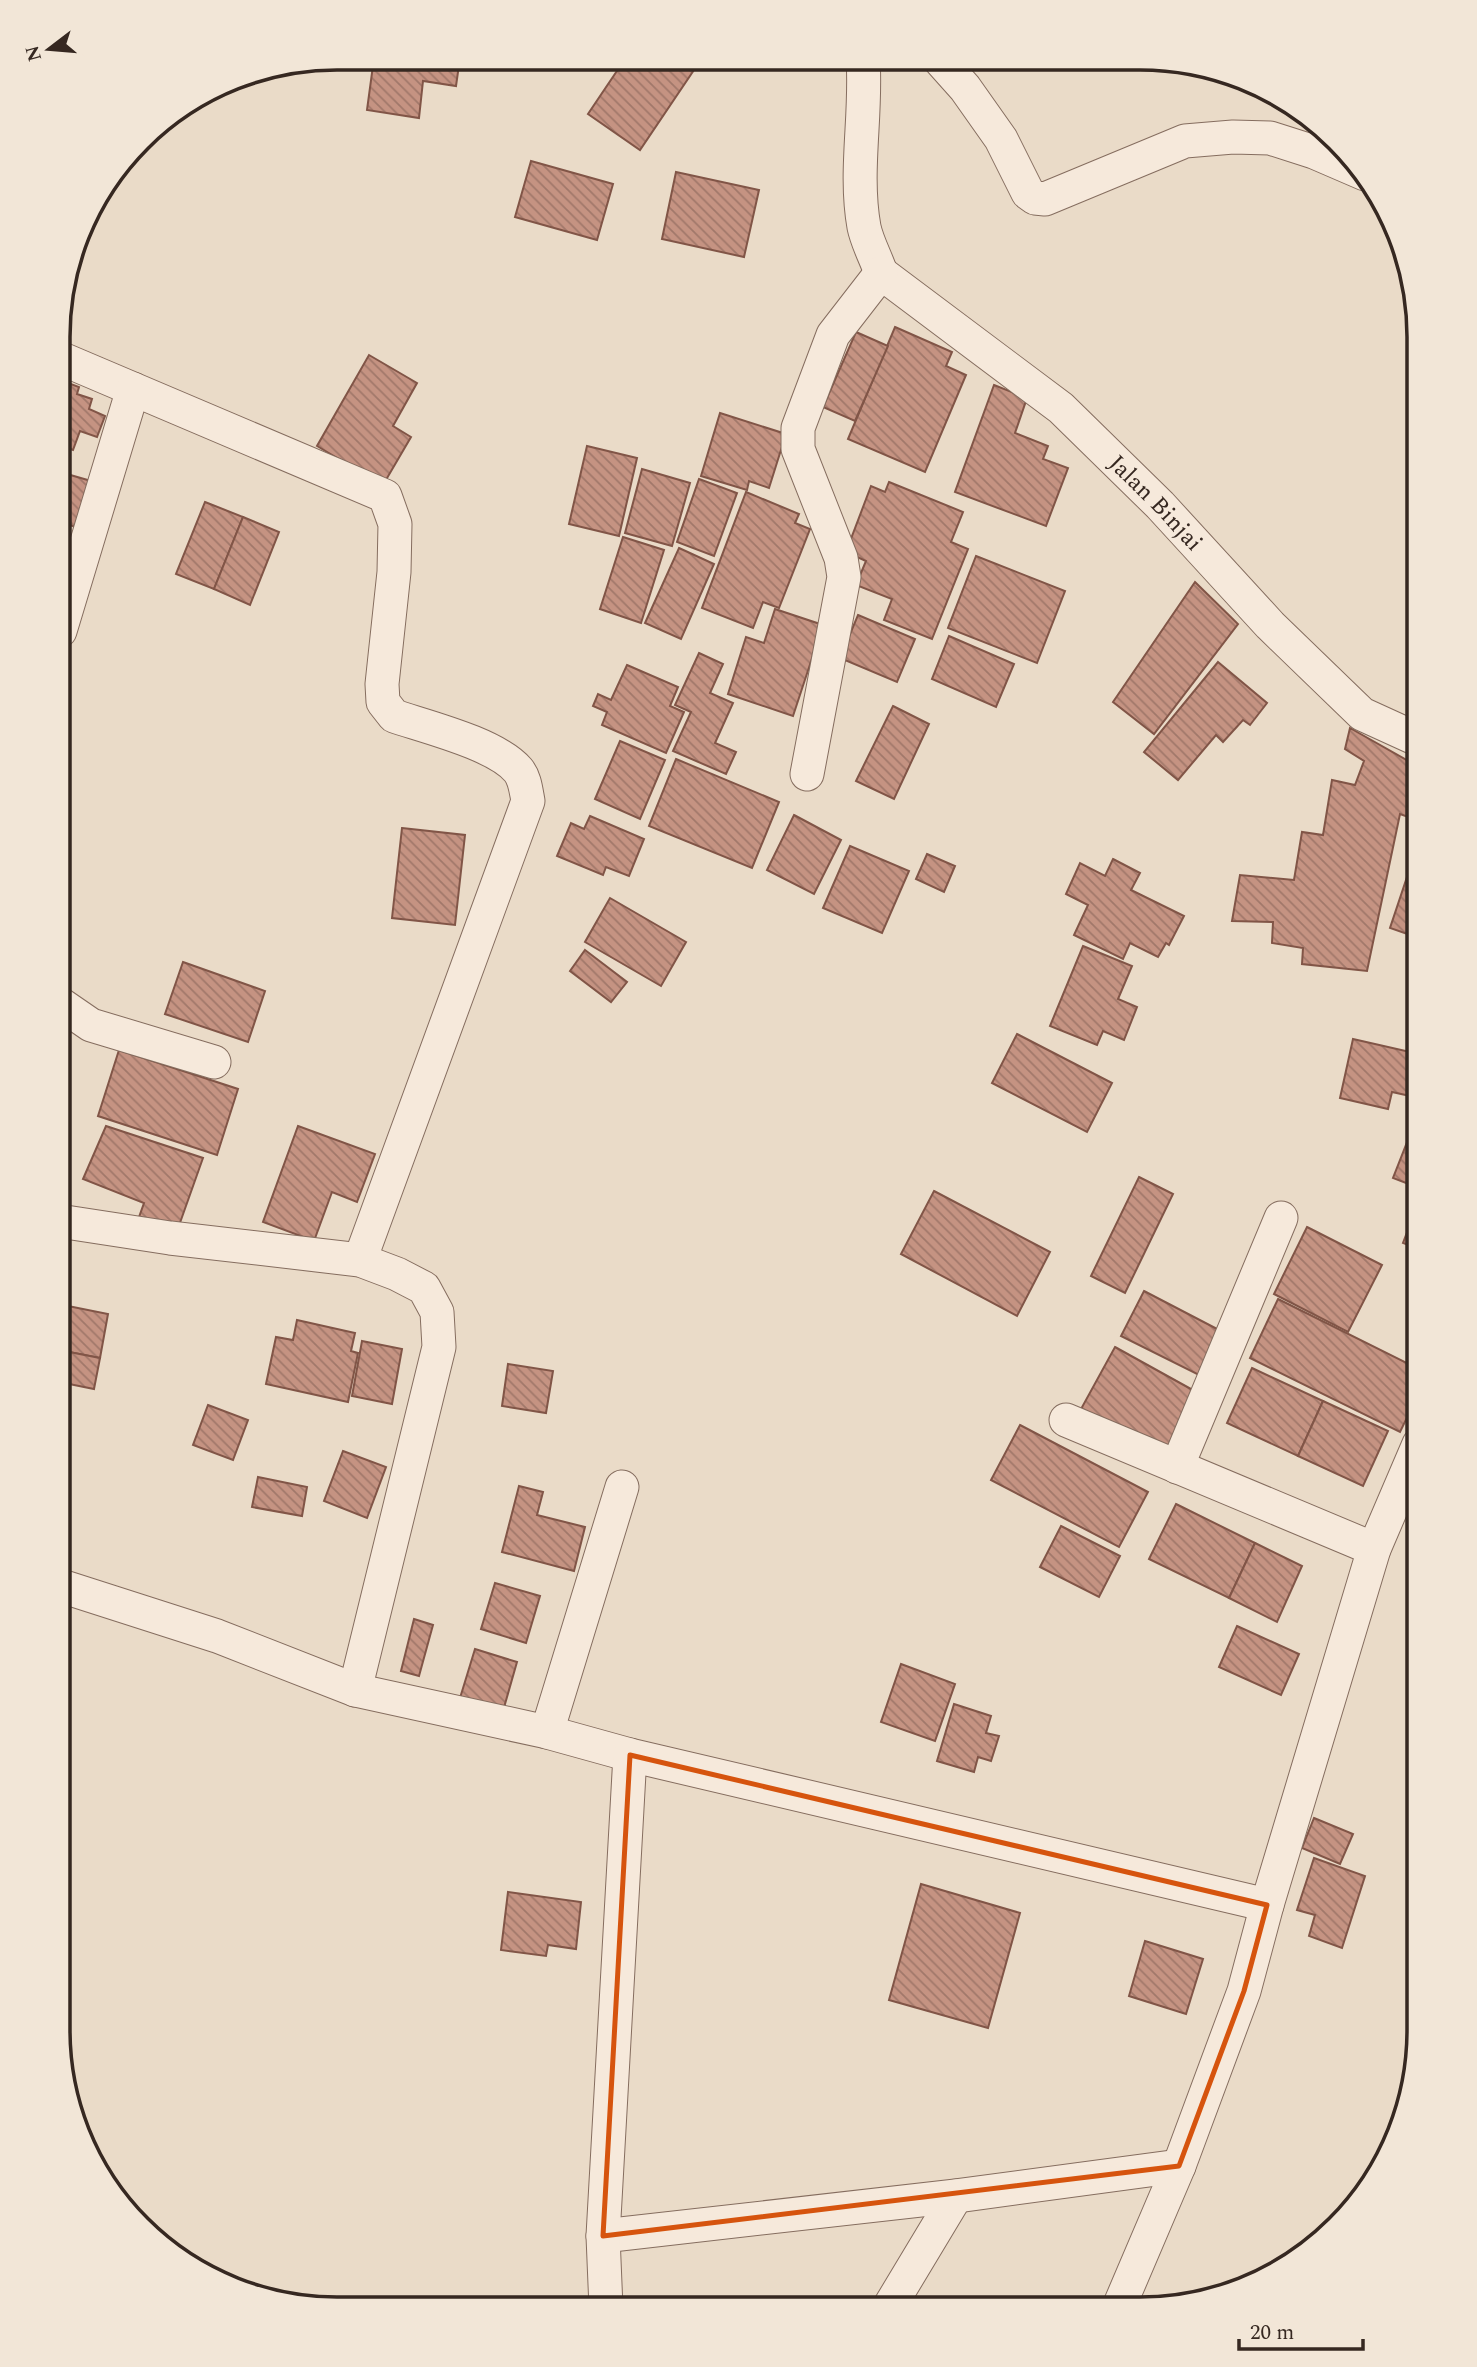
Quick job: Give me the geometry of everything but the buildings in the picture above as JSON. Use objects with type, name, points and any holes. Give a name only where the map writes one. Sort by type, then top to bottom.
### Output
[{"type":"street","points":[[807,774],[844,576],[841,558],[798,449],[799,428],[833,335],[881,273],[864,229],[859,168],[865,89],[864,70]]},
{"type":"street","points":[[949,70],[1001,139],[1028,193],[1035,198],[1045,199],[1185,141],[1270,138],[1344,165]]},
{"type":"street","name":"Jalan Binjai","points":[[881,273],[1061,408],[1160,505],[1270,625],[1362,714],[1407,735]]},
{"type":"street","points":[[70,362],[385,496],[395,524],[394,572],[382,684],[383,702],[394,716],[498,753],[519,771],[524,781],[528,801],[360,1260]]},
{"type":"street","points":[[70,597],[132,389]]},
{"type":"street","points":[[70,1011],[91,1025],[214,1062]]},
{"type":"street","points":[[1177,1466],[1281,1218]]},
{"type":"street","points":[[70,1222],[170,1238],[360,1260],[424,1288],[437,1312],[439,1347],[355,1690]]},
{"type":"street","points":[[1066,1420],[1374,1549]]},
{"type":"street","points":[[1123,2297],[1179,2166],[1244,1991],[1267,1905],[1374,1549],[1407,1472]]},
{"type":"street","points":[[547,1732],[622,1487]]},
{"type":"street","points":[[70,1590],[217,1636],[355,1690],[547,1732],[630,1755],[1267,1905]]},
{"type":"street","points":[[606,2297],[603,2236],[630,1755]]},
{"type":"street","points":[[603,2236],[957,2196],[1179,2166]]},
{"type":"street","points":[[895,2297],[957,2196]]},
{"type":"highlighted area","points":[[630,1755],[1267,1905],[1244,1991],[1179,2166],[603,2236]]}]
